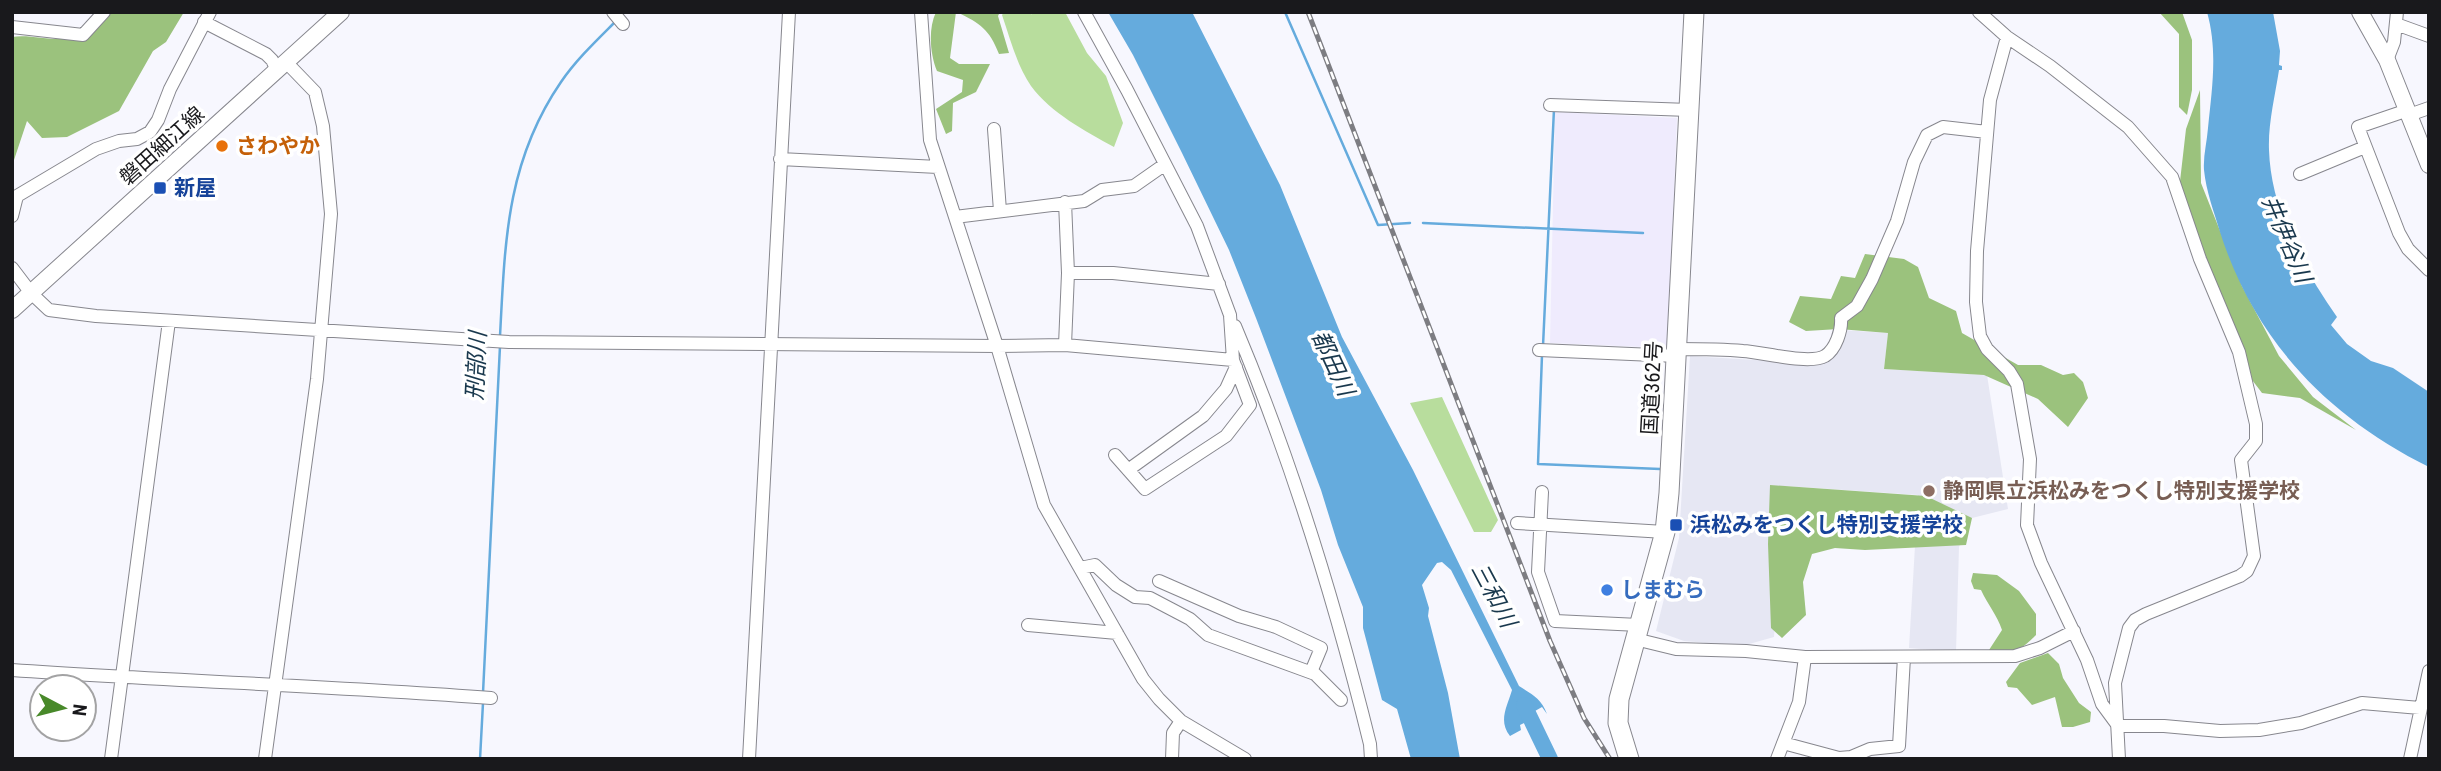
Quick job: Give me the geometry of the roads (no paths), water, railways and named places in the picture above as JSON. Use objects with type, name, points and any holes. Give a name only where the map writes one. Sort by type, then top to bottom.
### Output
[{"type":"highway","name":"国道362号","points":[[1629,759],[1620,732],[1619,699],[1665,532],[1670,494],[1693,12]]},
{"type":"main road","name":"磐田細江線","points":[[12,310],[341,12]]},
{"type":"main road","points":[[2360,12],[2387,60],[2429,165]]},
{"type":"street","points":[[12,27],[83,35],[104,12]]},
{"type":"street","points":[[613,12],[623,24]]},
{"type":"street","points":[[749,759],[789,12]]},
{"type":"street","points":[[921,12],[930,140],[997,346],[1044,505],[1143,679],[1158,699],[1181,721],[1245,759]]},
{"type":"street","points":[[1084,12],[1197,226],[1259,383],[1349,659],[1370,744],[1371,759]]},
{"type":"street","points":[[1979,12],[2007,37],[2050,66],[2128,127],[2172,177],[2200,259],[2239,352],[2256,424],[2256,441],[2241,460],[2254,556],[2247,571],[2240,576],[2135,620],[2129,628],[2115,683],[2119,759]]},
{"type":"street","points":[[12,216],[15,197],[96,149],[137,139],[150,132],[207,17],[265,54],[315,92],[323,126],[331,214],[319,330],[321,343],[317,379],[265,759]]},
{"type":"street","points":[[2387,60],[2394,42],[2396,18],[2429,36]]},
{"type":"street","points":[[2007,37],[1990,100],[1987,132],[1977,251],[1976,302],[1980,336],[1987,349],[2009,371],[2017,384],[2030,459],[2027,525],[2041,563],[2087,660],[2102,704],[2117,724]]},
{"type":"street","points":[[1550,105],[1689,110]]},
{"type":"street","points":[[2429,108],[2358,127],[2407,249],[2429,270]]},
{"type":"street","points":[[1539,349],[1746,351],[1792,358],[1819,358],[1827,355],[1842,330],[1841,318],[1857,306],[1872,279],[1897,221],[1914,162],[1927,135],[1942,127],[1987,132]]},
{"type":"street","points":[[993,129],[1000,211]]},
{"type":"street","points":[[2301,174],[2365,147]]},
{"type":"street","points":[[780,159],[938,167]]},
{"type":"street","points":[[956,217],[1084,201],[1102,190],[1134,186],[1164,165]]},
{"type":"street","points":[[1065,202],[1068,273],[1065,345]]},
{"type":"street","points":[[12,268],[30,293],[49,310],[62,313],[509,342],[1065,345],[1235,363]]},
{"type":"street","points":[[1068,273],[1136,274],[1219,284]]},
{"type":"street","points":[[1115,455],[1145,489],[1226,436],[1250,405],[1235,363],[1230,315]]},
{"type":"street","points":[[111,759],[169,321]]},
{"type":"street","points":[[1128,470],[1203,416],[1226,389],[1235,363]]},
{"type":"street","points":[[1542,492],[1538,572],[1555,621],[1637,632],[1676,649],[1805,657],[2015,656],[2040,648],[2074,631]]},
{"type":"street","points":[[1517,523],[1665,532]]},
{"type":"street","points":[[1080,568],[1096,565],[1115,585],[1135,597],[1150,598],[1189,619],[1208,635],[1311,672],[1331,688],[1341,701]]},
{"type":"street","points":[[1159,581],[1239,616],[1276,626],[1321,648],[1311,672]]},
{"type":"street","points":[[1174,611],[1184,592]]},
{"type":"street","points":[[1028,625],[1117,633]]},
{"type":"street","points":[[1777,759],[1799,702],[1805,657]]},
{"type":"street","points":[[1783,743],[1839,758],[1851,757],[1870,749],[1899,746],[1904,657]]},
{"type":"street","points":[[12,670],[274,683],[491,698]]},
{"type":"street","points":[[2410,759],[2429,671]]},
{"type":"street","points":[[2117,724],[2220,731],[2259,730],[2301,723],[2362,703],[2420,708]]},
{"type":"street","points":[[1172,759],[1173,733],[1181,721]]},
{"type":"water","name":"都田川","points":[[1108,12],[1192,12],[1280,185],[1342,337],[1413,470],[1519,686],[1536,697],[1545,709],[1547,714],[1542,707],[1535,711],[1538,719],[1520,725],[1521,730],[1510,736],[1506,730],[1504,719],[1512,690],[1451,570],[1442,562],[1437,563],[1422,585],[1448,693],[1460,759],[1411,759],[1397,709],[1382,700],[1363,628],[1363,607],[1229,250],[1133,55]]},
{"type":"water","name":"井伊谷川","points":[[2207,12],[2273,12],[2280,51],[2279,65],[2282,70],[2279,70],[2272,110],[2269,150],[2271,173],[2282,217],[2312,279],[2337,317],[2331,325],[2347,344],[2371,361],[2393,368],[2429,392],[2429,467],[2392,447],[2327,399],[2299,371],[2253,308],[2235,271],[2206,186],[2204,160],[2213,70]]},
{"type":"waterway","points":[[1285,12],[1378,225],[1410,223]]},
{"type":"waterway","name":"刑部川","points":[[500,336],[507,236],[519,173],[529,142],[561,82],[615,22]]},
{"type":"waterway","points":[[1543,346],[1554,109]]},
{"type":"waterway","points":[[1423,223],[1643,233]]},
{"type":"waterway","name":"刑部川","points":[[483,693],[500,346]]},
{"type":"waterway","points":[[1542,355],[1538,464],[1660,469]]},
{"type":"waterway","name":"刑部川","points":[[480,759],[483,703]]},
{"type":"waterway","name":"三和川","points":[[1524,705],[1550,759]]},
{"type":"railway","points":[[1308,12],[1550,641],[1584,718],[1610,759]]},
{"type":"place","name":"さわやか","points":[[222,146]]},
{"type":"place","name":"新屋","points":[[160,188]]},
{"type":"place","name":"静岡県立浜松みをつくし特別支援学校","points":[[1929,491]]},
{"type":"place","name":"浜松みをつくし特別支援学校","points":[[1676,525]]},
{"type":"place","name":"しまむら","points":[[1607,590]]}]
